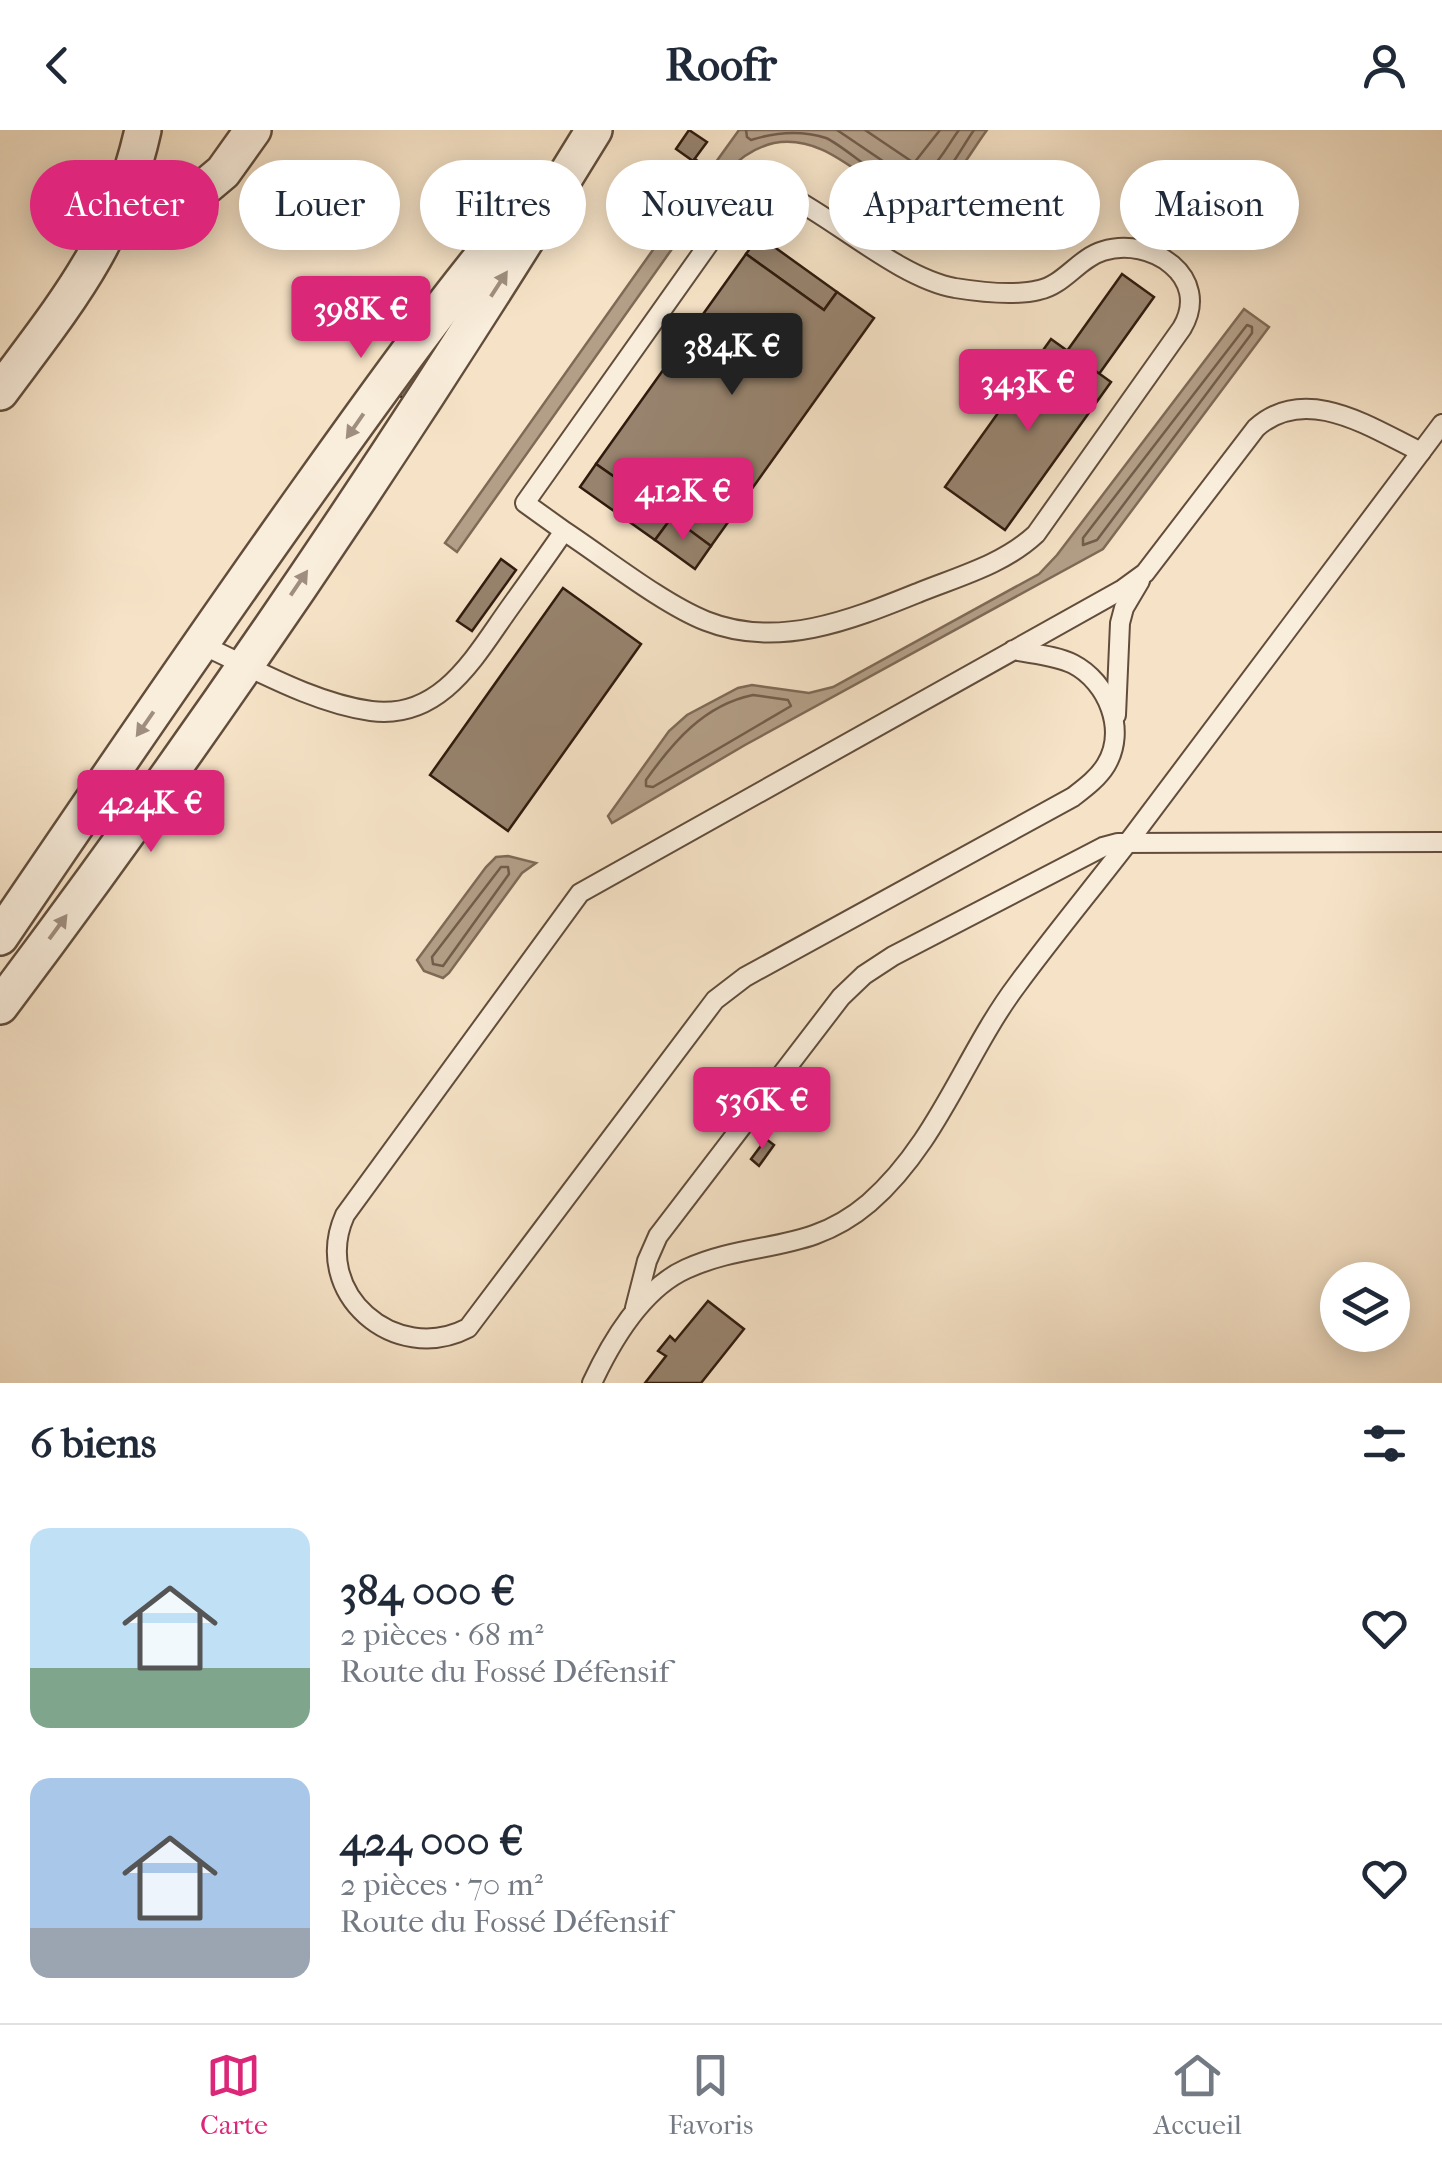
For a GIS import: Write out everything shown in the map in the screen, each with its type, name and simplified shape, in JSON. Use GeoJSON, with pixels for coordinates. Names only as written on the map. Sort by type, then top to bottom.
{"type":"FeatureCollection","features":[{"type":"Feature","properties":{"kind":"street"},"geometry":{"type":"LineString","coordinates":[[133,160],[142,130]]}},
{"type":"Feature","properties":{"kind":"street"},"geometry":{"type":"LineString","coordinates":[[219,175],[253,130]]}},
{"type":"Feature","properties":{"kind":"street"},"geometry":{"type":"LineString","coordinates":[[0,938],[200,644],[434,315],[592,130]]}},
{"type":"Feature","properties":{"kind":"street"},"geometry":{"type":"LineString","coordinates":[[0,1006],[244,664],[439,375],[592,130]]}},
{"type":"Feature","properties":{"kind":"street"},"geometry":{"type":"LineString","coordinates":[[0,392],[88,272],[99,250]]}},
{"type":"Feature","properties":{"kind":"lane"},"geometry":{"type":"LineString","coordinates":[[768,192],[789,196],[921,277],[958,288],[1038,291],[1098,252],[1120,248],[1149,251],[1161,257],[1188,282],[1191,306],[1182,328],[1036,534],[1002,559],[902,600],[834,624],[776,632],[738,630],[689,613],[564,531],[524,503],[732,211],[748,197],[768,192]]}},
{"type":"Feature","properties":{"kind":"lane"},"geometry":{"type":"LineString","coordinates":[[1145,573],[1123,589],[591,886],[572,901],[345,1215],[338,1231],[336,1258],[343,1287],[358,1308],[384,1327],[412,1338],[442,1338],[468,1328],[714,1000],[745,977],[1073,797],[1098,776],[1108,762],[1116,730],[1120,623],[1130,596],[1244,442],[1269,416],[1280,410],[1326,410],[1420,452]]}},
{"type":"Feature","properties":{"kind":"lane"},"geometry":{"type":"LineString","coordinates":[[592,1383],[634,1313],[656,1288],[686,1269],[805,1240],[839,1225],[872,1200],[949,1102],[1016,987],[1442,424]]}},
{"type":"Feature","properties":{"kind":"lane"},"geometry":{"type":"LineString","coordinates":[[200,644],[320,696],[360,709],[388,712],[415,706],[464,674],[564,531]]}},
{"type":"Feature","properties":{"kind":"lane"},"geometry":{"type":"LineString","coordinates":[[1012,650],[1060,659],[1085,672],[1105,697],[1116,730]]}},
{"type":"Feature","properties":{"kind":"lane"},"geometry":{"type":"LineString","coordinates":[[634,1313],[647,1260],[658,1236],[854,984],[893,956],[1104,847],[1129,841],[1442,842]]}},
{"type":"Feature","properties":{"kind":"water"},"geometry":{"type":"Polygon","coordinates":[[[739,130],[987,130],[966,160],[840,160],[799,143],[774,143],[741,160],[717,160],[739,130]]]}},
{"type":"Feature","properties":{"kind":"water"},"geometry":{"type":"Polygon","coordinates":[[[653,250],[671,250],[457,552],[445,543],[653,250]]]}},
{"type":"Feature","properties":{"kind":"water"},"geometry":{"type":"Polygon","coordinates":[[[1244,309],[1269,327],[1103,549],[745,745],[612,823],[608,816],[669,731],[687,715],[738,688],[752,685],[809,693],[833,687],[1039,574],[1244,309]]]}},
{"type":"Feature","properties":{"kind":"water"},"geometry":{"type":"Polygon","coordinates":[[[496,857],[536,863],[522,873],[449,973],[443,978],[424,971],[417,960],[486,867],[496,857]]]}},
{"type":"Feature","properties":{"kind":"building"},"geometry":{"type":"Polygon","coordinates":[[[689,130],[707,142],[694,160],[676,149],[689,130]]]}},
{"type":"Feature","properties":{"kind":"building"},"geometry":{"type":"Polygon","coordinates":[[[749,250],[778,250],[837,292],[824,310],[746,254],[749,250]]]}},
{"type":"Feature","properties":{"kind":"building"},"geometry":{"type":"Polygon","coordinates":[[[746,254],[824,310],[837,292],[874,318],[711,546],[596,464],[746,254]]]}},
{"type":"Feature","properties":{"kind":"building"},"geometry":{"type":"Polygon","coordinates":[[[1122,274],[1154,297],[1099,374],[1067,351],[1122,274]]]}},
{"type":"Feature","properties":{"kind":"building"},"geometry":{"type":"Polygon","coordinates":[[[1051,339],[1111,382],[1005,530],[945,487],[1051,339]]]}},
{"type":"Feature","properties":{"kind":"building"},"geometry":{"type":"Polygon","coordinates":[[[416,359],[428,367],[406,400],[394,392],[416,359]]]}},
{"type":"Feature","properties":{"kind":"building"},"geometry":{"type":"Polygon","coordinates":[[[596,464],[672,517],[655,540],[580,487],[596,464]]]}},
{"type":"Feature","properties":{"kind":"building"},"geometry":{"type":"Polygon","coordinates":[[[672,517],[711,546],[695,569],[655,540],[672,517]]]}},
{"type":"Feature","properties":{"kind":"building"},"geometry":{"type":"Polygon","coordinates":[[[501,559],[516,570],[472,631],[457,621],[501,559]]]}},
{"type":"Feature","properties":{"kind":"building"},"geometry":{"type":"Polygon","coordinates":[[[563,588],[641,644],[508,831],[430,775],[563,588]]]}},
{"type":"Feature","properties":{"kind":"building"},"geometry":{"type":"Polygon","coordinates":[[[766,1139],[774,1145],[759,1166],[751,1159],[766,1139]]]}},
{"type":"Feature","properties":{"kind":"building"},"geometry":{"type":"Polygon","coordinates":[[[708,1301],[744,1329],[701,1383],[645,1383],[666,1356],[658,1351],[670,1336],[675,1341],[708,1301]]]}}]}
